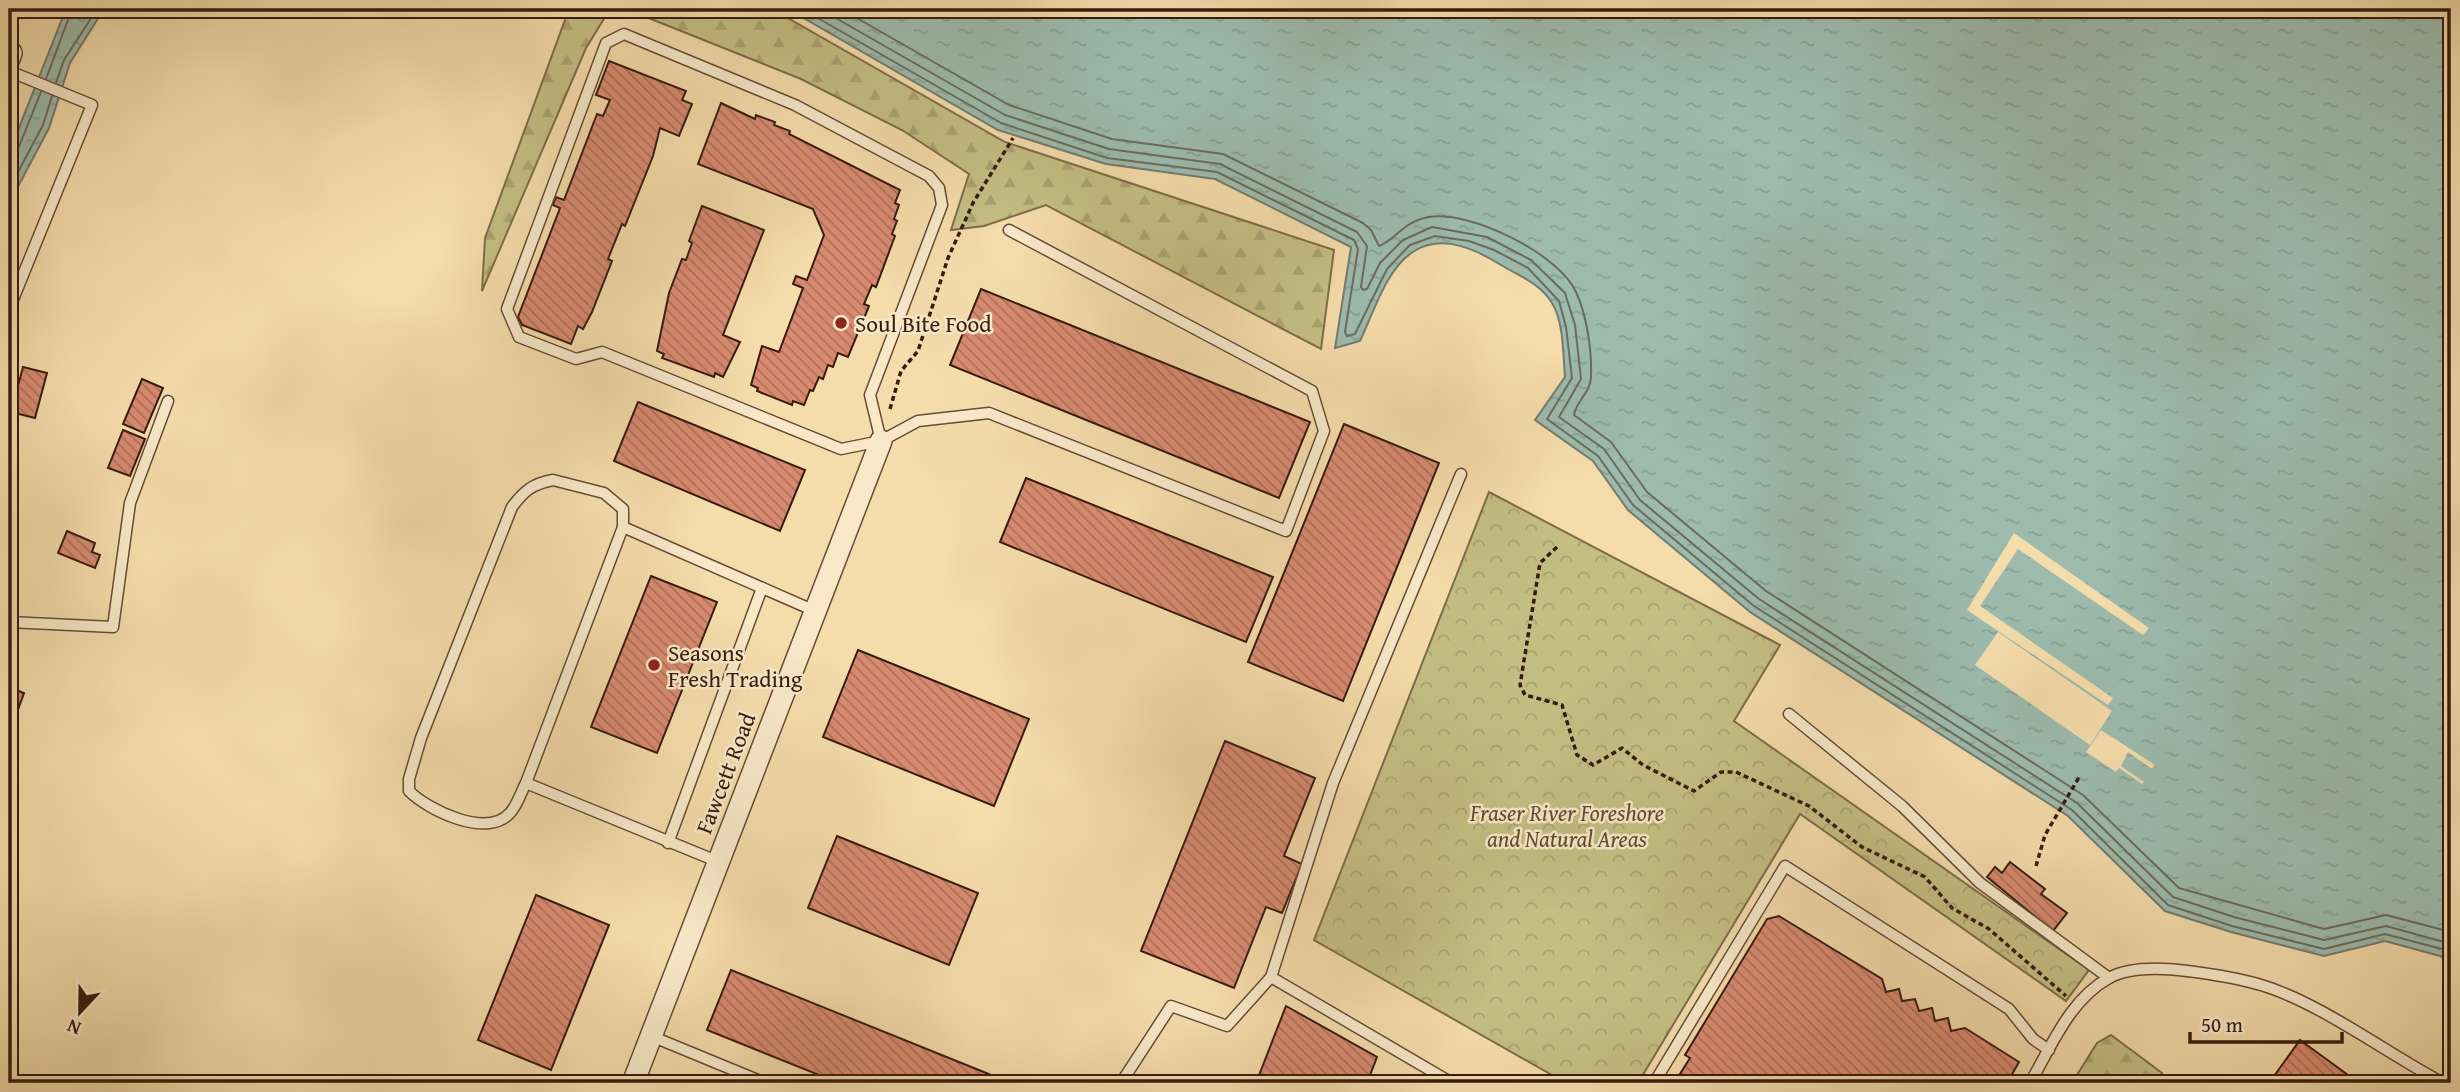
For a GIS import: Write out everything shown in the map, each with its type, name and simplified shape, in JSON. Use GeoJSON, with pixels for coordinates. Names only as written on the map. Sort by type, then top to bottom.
{"type":"FeatureCollection","features":[{"type":"Feature","properties":{"kind":"street","name":"Fawcett Road"},"geometry":{"type":"LineString","coordinates":[[633,1083],[881,441]]}},
{"type":"Feature","properties":{"kind":"lane"},"geometry":{"type":"LineString","coordinates":[[881,441],[870,395],[942,205],[939,188],[929,176],[795,105],[624,34],[606,43],[507,309],[519,337],[576,359],[602,352],[841,449],[881,441],[918,421],[989,413],[1286,531],[1324,431],[1312,391],[1009,230]]}},
{"type":"Feature","properties":{"kind":"lane"},"geometry":{"type":"LineString","coordinates":[[9,61],[92,105],[12,302],[9,318]]}},
{"type":"Feature","properties":{"kind":"lane"},"geometry":{"type":"LineString","coordinates":[[9,622],[113,627],[130,503],[168,401]]}},
{"type":"Feature","properties":{"kind":"lane"},"geometry":{"type":"LineString","coordinates":[[1121,1083],[1171,1006],[1227,1026],[1271,977],[1333,783],[1461,474]]}},
{"type":"Feature","properties":{"kind":"lane"},"geometry":{"type":"LineString","coordinates":[[553,480],[604,493],[623,509],[623,527],[526,783],[510,813],[498,821],[473,824],[423,805],[409,791],[409,779],[421,738],[512,507],[524,490],[537,483],[553,480]]}},
{"type":"Feature","properties":{"kind":"lane"},"geometry":{"type":"LineString","coordinates":[[623,527],[816,611]]}},
{"type":"Feature","properties":{"kind":"lane"},"geometry":{"type":"LineString","coordinates":[[668,843],[762,588]]}},
{"type":"Feature","properties":{"kind":"lane"},"geometry":{"type":"LineString","coordinates":[[1789,714],[1902,806],[1980,883],[2109,978]]}},
{"type":"Feature","properties":{"kind":"lane"},"geometry":{"type":"LineString","coordinates":[[526,783],[719,862]]}},
{"type":"Feature","properties":{"kind":"lane"},"geometry":{"type":"LineString","coordinates":[[1654,1083],[1785,866],[2009,1009],[2033,1039],[2049,1050]]}},
{"type":"Feature","properties":{"kind":"lane"},"geometry":{"type":"LineString","coordinates":[[2030,1083],[2077,1004],[2109,978],[2164,968],[2221,975],[2263,985],[2303,1002],[2443,1083]]}},
{"type":"Feature","properties":{"kind":"lane"},"geometry":{"type":"LineString","coordinates":[[1271,977],[1452,1083]]}},
{"type":"Feature","properties":{"kind":"lane"},"geometry":{"type":"LineString","coordinates":[[651,1037],[765,1083]]}},
{"type":"Feature","properties":{"kind":"path"},"geometry":{"type":"LineString","coordinates":[[881,441],[901,371],[918,351],[948,258],[972,203],[1013,138]]}},
{"type":"Feature","properties":{"kind":"path"},"geometry":{"type":"LineString","coordinates":[[1557,547],[1540,563],[1520,685],[1525,695],[1562,705],[1577,755],[1594,765],[1622,748],[1643,765],[1694,791],[1721,772],[1735,772],[1810,806],[1862,847],[1925,877],[1952,908],[1989,929],[2077,1004]]}},
{"type":"Feature","properties":{"kind":"path"},"geometry":{"type":"LineString","coordinates":[[2036,866],[2045,835],[2078,779],[2081,782]]}},
{"type":"Feature","properties":{"kind":"green space"},"geometry":{"type":"Polygon","coordinates":[[[569,9],[610,9],[586,48],[482,291],[485,238],[569,9]]]}},
{"type":"Feature","properties":{"kind":"green space"},"geometry":{"type":"Polygon","coordinates":[[[626,9],[772,9],[1005,142],[1334,250],[1321,349],[1046,205],[984,226],[951,230],[969,174],[902,130],[801,79],[626,9]]]}},
{"type":"Feature","properties":{"kind":"green space","name":"Fraser River Foreshore and Natural Areas"},"geometry":{"type":"Polygon","coordinates":[[[1489,492],[1780,645],[1734,721],[2089,970],[2066,1001],[1800,814],[1638,1083],[1566,1083],[1314,940],[1489,492]]]}},
{"type":"Feature","properties":{"kind":"green space"},"geometry":{"type":"Polygon","coordinates":[[[2111,1035],[2162,1073],[2156,1083],[2072,1083],[2097,1043],[2111,1035]]]}},
{"type":"Feature","properties":{"kind":"water"},"geometry":{"type":"Polygon","coordinates":[[[66,9],[104,9],[70,63],[49,128],[14,194],[9,215],[9,153],[66,9]]]}},
{"type":"Feature","properties":{"kind":"water"},"geometry":{"type":"Polygon","coordinates":[[[788,9],[2451,9],[2451,964],[2440,956],[2385,941],[2324,956],[2231,932],[2165,911],[2068,816],[1750,612],[1628,510],[1593,461],[1535,420],[1565,377],[1559,319],[1552,303],[1541,290],[1492,259],[1471,249],[1449,244],[1427,245],[1416,250],[1406,257],[1389,278],[1360,341],[1335,348],[1351,247],[1215,179],[1106,164],[998,130],[788,9]]]}},
{"type":"Feature","properties":{"kind":"pier"},"geometry":{"type":"Polygon","coordinates":[[[2014,533],[2149,628],[2143,635],[2018,549],[1980,606],[2113,698],[2108,705],[1967,610],[2014,533]]]}},
{"type":"Feature","properties":{"kind":"pier"},"geometry":{"type":"Polygon","coordinates":[[[1998,632],[2112,711],[2090,745],[1975,665],[1998,632]]]}},
{"type":"Feature","properties":{"kind":"pier"},"geometry":{"type":"Polygon","coordinates":[[[2101,730],[2155,765],[2152,769],[2128,752],[2121,766],[2144,782],[2142,784],[2119,768],[2116,772],[2086,752],[2101,730]]]}},
{"type":"Feature","properties":{"kind":"building"},"geometry":{"type":"Polygon","coordinates":[[[609,61],[686,91],[682,100],[692,104],[679,136],[660,128],[653,156],[625,226],[622,224],[608,259],[612,261],[592,312],[583,329],[578,326],[571,344],[522,325],[518,317],[560,208],[553,205],[556,197],[564,200],[597,114],[603,116],[610,100],[596,95],[609,61]]]}},
{"type":"Feature","properties":{"kind":"building"},"geometry":{"type":"Polygon","coordinates":[[[721,103],[755,119],[756,115],[775,122],[774,125],[790,131],[789,134],[900,190],[895,203],[899,205],[892,234],[895,236],[876,287],[872,285],[864,304],[869,306],[848,357],[838,353],[833,367],[828,365],[823,379],[819,377],[804,405],[793,401],[792,405],[757,391],[758,388],[751,385],[762,346],[779,352],[803,288],[793,284],[796,276],[807,280],[824,235],[813,209],[698,164],[721,103]]]}},
{"type":"Feature","properties":{"kind":"building"},"geometry":{"type":"Polygon","coordinates":[[[702,206],[764,230],[723,335],[740,342],[723,377],[715,373],[714,377],[662,358],[664,354],[657,351],[669,293],[682,259],[686,260],[692,243],[689,241],[702,206]]]}},
{"type":"Feature","properties":{"kind":"building"},"geometry":{"type":"Polygon","coordinates":[[[981,289],[1310,422],[1279,498],[950,365],[981,289]]]}},
{"type":"Feature","properties":{"kind":"building"},"geometry":{"type":"Polygon","coordinates":[[[23,367],[47,373],[35,418],[11,412],[23,367]]]}},
{"type":"Feature","properties":{"kind":"building"},"geometry":{"type":"Polygon","coordinates":[[[142,379],[163,388],[144,433],[123,424],[142,379]]]}},
{"type":"Feature","properties":{"kind":"building"},"geometry":{"type":"Polygon","coordinates":[[[638,402],[805,470],[780,531],[614,461],[638,402]]]}},
{"type":"Feature","properties":{"kind":"building"},"geometry":{"type":"Polygon","coordinates":[[[1344,424],[1439,463],[1343,701],[1248,662],[1344,424]]]}},
{"type":"Feature","properties":{"kind":"building"},"geometry":{"type":"Polygon","coordinates":[[[123,430],[145,439],[130,476],[108,468],[123,430]]]}},
{"type":"Feature","properties":{"kind":"building"},"geometry":{"type":"Polygon","coordinates":[[[1026,478],[1273,577],[1246,642],[1000,542],[1026,478]]]}},
{"type":"Feature","properties":{"kind":"building"},"geometry":{"type":"Polygon","coordinates":[[[67,531],[95,543],[92,552],[100,555],[95,568],[58,553],[67,531]]]}},
{"type":"Feature","properties":{"kind":"building","name":"Seasons Fresh Trading"},"geometry":{"type":"Polygon","coordinates":[[[651,576],[717,602],[657,753],[591,727],[651,576]]]}},
{"type":"Feature","properties":{"kind":"building"},"geometry":{"type":"Polygon","coordinates":[[[858,650],[1029,719],[994,806],[823,737],[858,650]]]}},
{"type":"Feature","properties":{"kind":"building"},"geometry":{"type":"Polygon","coordinates":[[[9,687],[24,693],[9,735],[9,687]]]}},
{"type":"Feature","properties":{"kind":"building"},"geometry":{"type":"Polygon","coordinates":[[[1225,741],[1315,778],[1284,856],[1302,864],[1282,913],[1266,907],[1234,988],[1141,951],[1225,741]]]}},
{"type":"Feature","properties":{"kind":"building"},"geometry":{"type":"Polygon","coordinates":[[[837,836],[978,893],[949,965],[808,908],[837,836]]]}},
{"type":"Feature","properties":{"kind":"building"},"geometry":{"type":"Polygon","coordinates":[[[2010,862],[2045,889],[2041,894],[2067,913],[2053,931],[1987,877],[1995,867],[2002,873],[2010,862]]]}},
{"type":"Feature","properties":{"kind":"building"},"geometry":{"type":"Polygon","coordinates":[[[536,895],[609,925],[551,1070],[478,1040],[536,895]]]}},
{"type":"Feature","properties":{"kind":"building"},"geometry":{"type":"Polygon","coordinates":[[[1779,916],[1882,979],[1886,992],[1899,989],[1902,1001],[1915,999],[1919,1011],[1932,1008],[1935,1021],[1948,1018],[1951,1031],[1965,1028],[2019,1062],[2007,1083],[1694,1083],[1680,1074],[1690,1058],[1685,1055],[1767,919],[1779,916]]]}},
{"type":"Feature","properties":{"kind":"building"},"geometry":{"type":"Polygon","coordinates":[[[731,970],[1011,1083],[839,1083],[707,1030],[731,970]]]}},
{"type":"Feature","properties":{"kind":"building"},"geometry":{"type":"Polygon","coordinates":[[[1286,1006],[1377,1057],[1367,1083],[1256,1083],[1286,1006]]]}},
{"type":"Feature","properties":{"kind":"building"},"geometry":{"type":"Polygon","coordinates":[[[2300,1040],[2359,1083],[2310,1083],[2304,1079],[2300,1083],[2269,1083],[2300,1040]]]}},
{"type":"Feature","properties":{"kind":"building"},"geometry":{"type":"Polygon","coordinates":[[[274,1076],[293,1083],[271,1083],[274,1076]]]}},
{"type":"Feature","properties":{"kind":"place","name":"Soul Bite Food"},"geometry":{"type":"Point","coordinates":[841,323]}},
{"type":"Feature","properties":{"kind":"place","name":"Seasons Fresh Trading"},"geometry":{"type":"Point","coordinates":[654,665]}}]}
